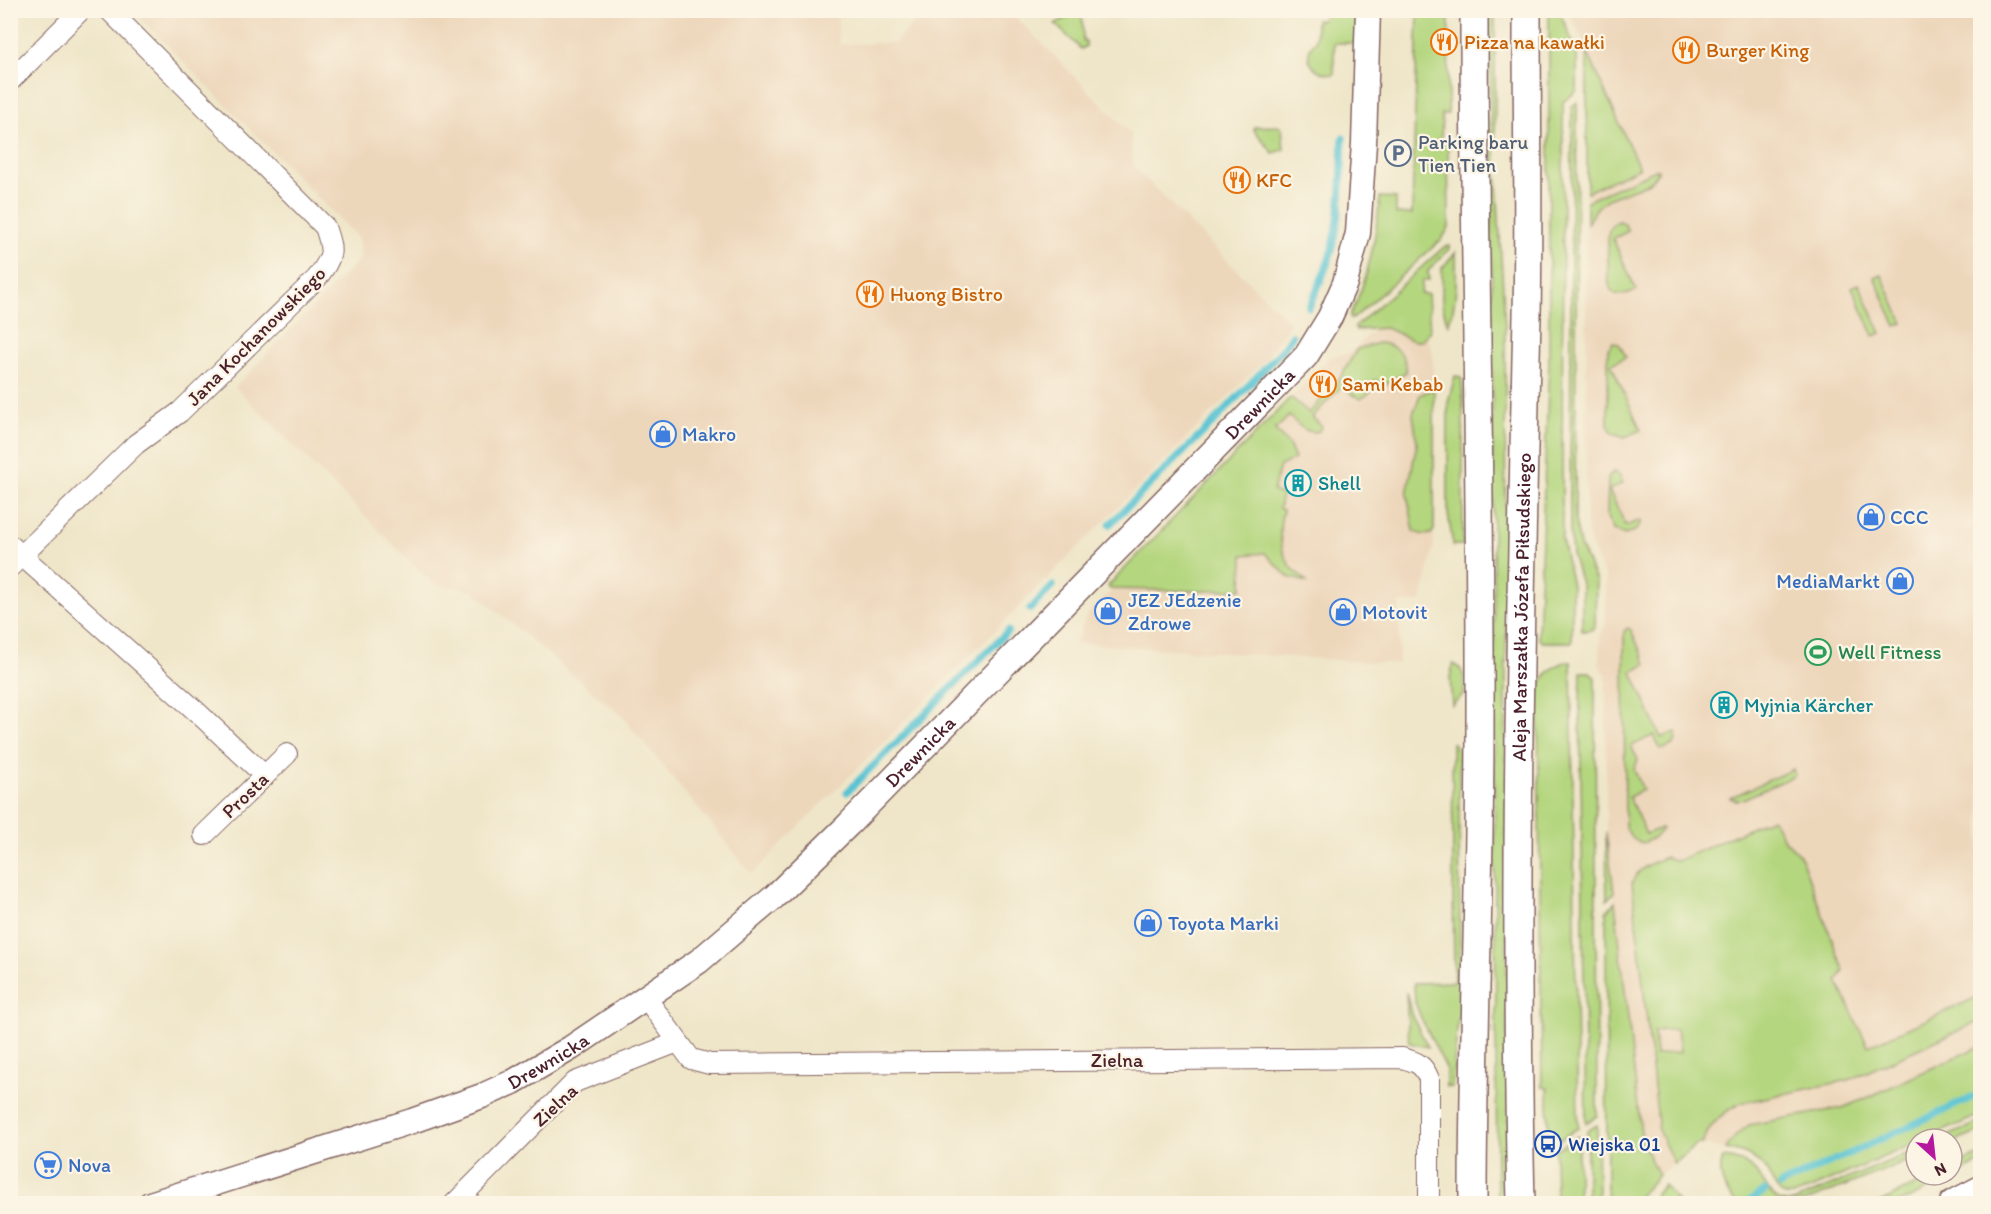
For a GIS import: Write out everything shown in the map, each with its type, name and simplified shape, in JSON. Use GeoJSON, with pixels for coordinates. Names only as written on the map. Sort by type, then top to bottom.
{"type":"FeatureCollection","features":[{"type":"Feature","properties":{"kind":"main road","name":"Aleja Marszałka Józefa Piłsudskiego"},"geometry":{"type":"LineString","coordinates":[[1473,1203],[1473,1065],[1478,934],[1480,724],[1474,10]]}},
{"type":"Feature","properties":{"kind":"main road","name":"Aleja Marszałka Józefa Piłsudskiego"},"geometry":{"type":"LineString","coordinates":[[1521,1203],[1519,692],[1520,534],[1527,315],[1527,10]]}},
{"type":"Feature","properties":{"kind":"main road"},"geometry":{"type":"LineString","coordinates":[[1953,1203],[1980,1190]]}},
{"type":"Feature","properties":{"kind":"street"},"geometry":{"type":"LineString","coordinates":[[10,81],[81,10]]}},
{"type":"Feature","properties":{"kind":"street","name":"Jana Kochanowskiego"},"geometry":{"type":"LineString","coordinates":[[14,556],[136,444],[180,412],[317,278],[329,261],[331,246],[325,227],[109,10]]}},
{"type":"Feature","properties":{"kind":"street","name":"Drewnicka"},"geometry":{"type":"LineString","coordinates":[[150,1203],[362,1138],[482,1096],[554,1058],[678,977],[726,939],[791,881],[1306,356],[1330,317],[1345,283],[1358,233],[1363,174],[1368,10]]}},
{"type":"Feature","properties":{"kind":"street"},"geometry":{"type":"LineString","coordinates":[[14,556],[197,712],[265,776]]}},
{"type":"Feature","properties":{"kind":"street","name":"Prosta"},"geometry":{"type":"LineString","coordinates":[[204,835],[287,754]]}},
{"type":"Feature","properties":{"kind":"street","name":"Zielna"},"geometry":{"type":"LineString","coordinates":[[646,998],[692,1059],[710,1064],[1402,1058],[1419,1063],[1424,1067],[1429,1079],[1429,1203]]}},
{"type":"Feature","properties":{"kind":"street","name":"Zielna"},"geometry":{"type":"LineString","coordinates":[[454,1203],[575,1082],[678,1042]]}},
{"type":"Feature","properties":{"kind":"shaded area"},"geometry":{"type":"Polygon","coordinates":[[[837,10],[839,44],[894,43],[926,11],[1010,11],[1131,134],[1133,166],[1290,323],[1265,360],[752,874],[621,715],[473,591],[432,583],[235,387],[361,258],[358,238],[139,17],[139,11],[837,10]]]}},
{"type":"Feature","properties":{"kind":"shaded area"},"geometry":{"type":"Polygon","coordinates":[[[1569,11],[1980,11],[1980,1056],[1726,1149],[1698,1144],[1658,1175],[1645,1148],[1641,1133],[1606,833],[1606,674],[1599,665],[1600,637],[1606,623],[1606,579],[1590,541],[1586,519],[1587,51],[1569,11]]]}},
{"type":"Feature","properties":{"kind":"shaded area"},"geometry":{"type":"Polygon","coordinates":[[[1417,310],[1433,353],[1434,546],[1421,602],[1399,603],[1399,664],[1075,643],[1087,615],[1301,402],[1294,395],[1329,358],[1350,353],[1381,323],[1417,310]]]}},
{"type":"Feature","properties":{"kind":"green space"},"geometry":{"type":"Polygon","coordinates":[[[1559,10],[1577,53],[1577,91],[1563,102],[1562,540],[1572,586],[1572,642],[1542,642],[1538,638],[1549,364],[1549,11],[1559,10]]]}},
{"type":"Feature","properties":{"kind":"green space"},"geometry":{"type":"Polygon","coordinates":[[[1082,11],[1083,41],[1086,41],[1086,46],[1081,49],[1055,24],[1082,11]]]}},
{"type":"Feature","properties":{"kind":"green space"},"geometry":{"type":"Polygon","coordinates":[[[1324,11],[1357,11],[1356,43],[1334,43],[1334,74],[1320,72],[1311,64],[1309,58],[1311,47],[1316,41],[1316,20],[1323,20],[1324,11]]]}},
{"type":"Feature","properties":{"kind":"green space"},"geometry":{"type":"Polygon","coordinates":[[[1418,11],[1449,11],[1448,114],[1442,114],[1441,140],[1448,140],[1449,228],[1442,239],[1351,319],[1350,315],[1371,258],[1380,197],[1396,198],[1396,214],[1412,214],[1418,11]]]}},
{"type":"Feature","properties":{"kind":"green space"},"geometry":{"type":"Polygon","coordinates":[[[1490,11],[1495,11],[1495,149],[1505,326],[1509,1204],[1497,1203],[1490,11]]]}},
{"type":"Feature","properties":{"kind":"green space"},"geometry":{"type":"Polygon","coordinates":[[[1587,51],[1639,168],[1587,192],[1587,51]]]}},
{"type":"Feature","properties":{"kind":"green space"},"geometry":{"type":"Polygon","coordinates":[[[1577,102],[1575,521],[1580,546],[1596,581],[1595,626],[1591,630],[1582,631],[1582,587],[1572,554],[1570,530],[1572,107],[1577,102]]]}},
{"type":"Feature","properties":{"kind":"green space"},"geometry":{"type":"Polygon","coordinates":[[[1278,126],[1282,128],[1284,150],[1273,153],[1254,127],[1278,126]]]}},
{"type":"Feature","properties":{"kind":"green space"},"geometry":{"type":"Polygon","coordinates":[[[1658,169],[1651,180],[1642,186],[1601,204],[1593,213],[1587,226],[1587,201],[1658,169]]]}},
{"type":"Feature","properties":{"kind":"green space"},"geometry":{"type":"Polygon","coordinates":[[[1619,221],[1624,223],[1628,231],[1613,239],[1636,290],[1619,295],[1614,293],[1609,284],[1608,234],[1613,224],[1619,221]]]}},
{"type":"Feature","properties":{"kind":"green space"},"geometry":{"type":"Polygon","coordinates":[[[1449,246],[1449,249],[1428,271],[1429,280],[1422,280],[1421,294],[1428,294],[1430,331],[1421,341],[1414,341],[1386,328],[1356,330],[1355,327],[1444,247],[1449,246]]]}},
{"type":"Feature","properties":{"kind":"green space"},"geometry":{"type":"Polygon","coordinates":[[[1456,252],[1455,298],[1448,325],[1442,305],[1442,268],[1456,252]]]}},
{"type":"Feature","properties":{"kind":"green space"},"geometry":{"type":"Polygon","coordinates":[[[1881,274],[1903,323],[1896,326],[1874,277],[1881,274]]]}},
{"type":"Feature","properties":{"kind":"green space"},"geometry":{"type":"Polygon","coordinates":[[[1859,284],[1881,333],[1874,336],[1852,287],[1859,284]]]}},
{"type":"Feature","properties":{"kind":"green space"},"geometry":{"type":"Polygon","coordinates":[[[1613,342],[1619,344],[1626,357],[1611,364],[1641,430],[1625,437],[1613,433],[1608,425],[1608,349],[1613,342]]]}},
{"type":"Feature","properties":{"kind":"green space"},"geometry":{"type":"Polygon","coordinates":[[[1379,343],[1395,348],[1399,352],[1404,360],[1406,372],[1381,387],[1376,380],[1367,385],[1371,392],[1361,399],[1342,386],[1312,417],[1322,427],[1319,431],[1306,430],[1289,416],[1275,430],[1289,445],[1295,459],[1280,466],[1273,491],[1282,495],[1279,508],[1283,510],[1280,524],[1282,545],[1286,559],[1307,582],[1288,577],[1265,553],[1243,555],[1242,589],[1205,591],[1110,589],[1108,586],[1289,399],[1292,398],[1309,413],[1339,380],[1357,349],[1379,343]]]}},
{"type":"Feature","properties":{"kind":"green space"},"geometry":{"type":"Polygon","coordinates":[[[1455,376],[1461,377],[1463,394],[1463,545],[1453,545],[1448,514],[1448,402],[1455,376]]]}},
{"type":"Feature","properties":{"kind":"green space"},"geometry":{"type":"Polygon","coordinates":[[[1434,388],[1434,530],[1431,534],[1423,535],[1414,531],[1407,494],[1417,443],[1413,414],[1420,395],[1434,388]]]}},
{"type":"Feature","properties":{"kind":"green space"},"geometry":{"type":"Polygon","coordinates":[[[1613,472],[1619,474],[1623,483],[1609,490],[1626,526],[1642,521],[1636,530],[1625,535],[1613,530],[1607,517],[1608,478],[1613,472]]]}},
{"type":"Feature","properties":{"kind":"green space"},"geometry":{"type":"Polygon","coordinates":[[[1628,628],[1646,664],[1632,672],[1661,738],[1676,732],[1673,745],[1661,750],[1654,735],[1631,746],[1638,760],[1634,769],[1643,790],[1629,797],[1646,834],[1662,829],[1654,838],[1643,843],[1632,839],[1625,826],[1624,631],[1628,628]]]}},
{"type":"Feature","properties":{"kind":"green space"},"geometry":{"type":"Polygon","coordinates":[[[1565,662],[1571,662],[1578,1128],[1549,1144],[1548,1088],[1542,1087],[1538,698],[1541,685],[1549,671],[1565,662]]]}},
{"type":"Feature","properties":{"kind":"green space"},"geometry":{"type":"Polygon","coordinates":[[[1453,664],[1462,672],[1464,694],[1452,705],[1450,677],[1453,664]]]}},
{"type":"Feature","properties":{"kind":"green space"},"geometry":{"type":"Polygon","coordinates":[[[1581,672],[1590,672],[1595,678],[1597,1116],[1586,1123],[1580,704],[1581,672]]]}},
{"type":"Feature","properties":{"kind":"green space"},"geometry":{"type":"Polygon","coordinates":[[[1452,743],[1459,752],[1460,1015],[1452,1087],[1446,1087],[1446,1068],[1421,1018],[1415,1002],[1414,983],[1454,982],[1452,743]]]}},
{"type":"Feature","properties":{"kind":"green space"},"geometry":{"type":"Polygon","coordinates":[[[1793,769],[1795,774],[1792,777],[1743,799],[1730,798],[1793,769]]]}},
{"type":"Feature","properties":{"kind":"green space"},"geometry":{"type":"Polygon","coordinates":[[[1772,818],[1784,839],[1800,855],[1844,971],[1837,981],[1868,1046],[1980,996],[1980,1021],[1849,1080],[1741,1103],[1717,1120],[1708,1131],[1702,1144],[1697,1144],[1674,1164],[1659,1132],[1632,883],[1642,869],[1651,864],[1666,857],[1677,861],[1772,818]],[[1677,1029],[1654,1031],[1656,1055],[1680,1052],[1677,1029]]]}},
{"type":"Feature","properties":{"kind":"green space"},"geometry":{"type":"Polygon","coordinates":[[[1606,833],[1614,892],[1607,900],[1606,833]]]}},
{"type":"Feature","properties":{"kind":"green space"},"geometry":{"type":"Polygon","coordinates":[[[1615,902],[1641,1133],[1645,1148],[1658,1175],[1633,1203],[1607,1203],[1606,912],[1615,902]]]}},
{"type":"Feature","properties":{"kind":"green space"},"geometry":{"type":"Polygon","coordinates":[[[1406,992],[1412,1016],[1428,1047],[1409,1043],[1406,992]]]}},
{"type":"Feature","properties":{"kind":"green space"},"geometry":{"type":"Polygon","coordinates":[[[1980,1046],[1980,1115],[1952,1127],[1904,1127],[1904,1148],[1801,1193],[1785,1195],[1776,1188],[1761,1164],[1745,1154],[1726,1149],[1749,1125],[1842,1108],[1980,1046]]]}},
{"type":"Feature","properties":{"kind":"green space"},"geometry":{"type":"Polygon","coordinates":[[[1980,1122],[1980,1132],[1964,1138],[1964,1129],[1980,1122]]]}},
{"type":"Feature","properties":{"kind":"green space"},"geometry":{"type":"Polygon","coordinates":[[[1597,1125],[1598,1203],[1587,1203],[1587,1131],[1597,1125]]]}},
{"type":"Feature","properties":{"kind":"green space"},"geometry":{"type":"Polygon","coordinates":[[[1578,1136],[1578,1203],[1556,1203],[1555,1150],[1578,1136]]]}},
{"type":"Feature","properties":{"kind":"green space"},"geometry":{"type":"Polygon","coordinates":[[[1904,1155],[1904,1163],[1801,1203],[1736,1203],[1725,1188],[1721,1177],[1723,1158],[1747,1165],[1759,1175],[1778,1200],[1792,1202],[1904,1155]]]}},
{"type":"Feature","properties":{"kind":"green space"},"geometry":{"type":"Polygon","coordinates":[[[1980,1155],[1980,1163],[1964,1171],[1964,1162],[1980,1155]]]}},
{"type":"Feature","properties":{"kind":"green space"},"geometry":{"type":"Polygon","coordinates":[[[1664,1185],[1679,1203],[1648,1203],[1664,1185]]]}},
{"type":"Feature","properties":{"kind":"green space"},"geometry":{"type":"Polygon","coordinates":[[[1912,1187],[1932,1187],[1900,1203],[1878,1203],[1912,1187]]]}},
{"type":"Feature","properties":{"kind":"waterway"},"geometry":{"type":"LineString","coordinates":[[1309,307],[1333,245],[1340,199],[1343,138]]}},
{"type":"Feature","properties":{"kind":"waterway"},"geometry":{"type":"LineString","coordinates":[[1110,524],[1211,425],[1283,349],[1292,336]]}},
{"type":"Feature","properties":{"kind":"waterway"},"geometry":{"type":"LineString","coordinates":[[1030,609],[1053,586]]}},
{"type":"Feature","properties":{"kind":"waterway"},"geometry":{"type":"LineString","coordinates":[[847,792],[1008,631]]}},
{"type":"Feature","properties":{"kind":"waterway"},"geometry":{"type":"LineString","coordinates":[[1780,1185],[1980,1094]]}},
{"type":"Feature","properties":{"kind":"waterway"},"geometry":{"type":"LineString","coordinates":[[1746,1204],[1765,1191]]}},
{"type":"Feature","properties":{"kind":"place","name":"Pizza na kawałki"},"geometry":{"type":"Point","coordinates":[1444,42]}},
{"type":"Feature","properties":{"kind":"place","name":"Burger King"},"geometry":{"type":"Point","coordinates":[1686,50]}},
{"type":"Feature","properties":{"kind":"place","name":"Parking baru Tien Tien"},"geometry":{"type":"Point","coordinates":[1398,153]}},
{"type":"Feature","properties":{"kind":"place","name":"KFC"},"geometry":{"type":"Point","coordinates":[1237,180]}},
{"type":"Feature","properties":{"kind":"place","name":"Huong Bistro"},"geometry":{"type":"Point","coordinates":[870,294]}},
{"type":"Feature","properties":{"kind":"place","name":"Sami Kebab"},"geometry":{"type":"Point","coordinates":[1323,384]}},
{"type":"Feature","properties":{"kind":"place","name":"Makro"},"geometry":{"type":"Point","coordinates":[663,434]}},
{"type":"Feature","properties":{"kind":"place","name":"Shell"},"geometry":{"type":"Point","coordinates":[1298,483]}},
{"type":"Feature","properties":{"kind":"place","name":"CCC"},"geometry":{"type":"Point","coordinates":[1871,517]}},
{"type":"Feature","properties":{"kind":"place","name":"MediaMarkt"},"geometry":{"type":"Point","coordinates":[1900,581]}},
{"type":"Feature","properties":{"kind":"place","name":"JEZ JEdzenie Zdrowe"},"geometry":{"type":"Point","coordinates":[1108,611]}},
{"type":"Feature","properties":{"kind":"place","name":"Motovit"},"geometry":{"type":"Point","coordinates":[1343,612]}},
{"type":"Feature","properties":{"kind":"place","name":"Well Fitness"},"geometry":{"type":"Point","coordinates":[1818,652]}},
{"type":"Feature","properties":{"kind":"place","name":"Myjnia Kärcher"},"geometry":{"type":"Point","coordinates":[1724,705]}},
{"type":"Feature","properties":{"kind":"place","name":"Toyota Marki"},"geometry":{"type":"Point","coordinates":[1148,923]}},
{"type":"Feature","properties":{"kind":"place","name":"Wiejska 01"},"geometry":{"type":"Point","coordinates":[1548,1144]}},
{"type":"Feature","properties":{"kind":"place","name":"Nova"},"geometry":{"type":"Point","coordinates":[48,1165]}}]}
